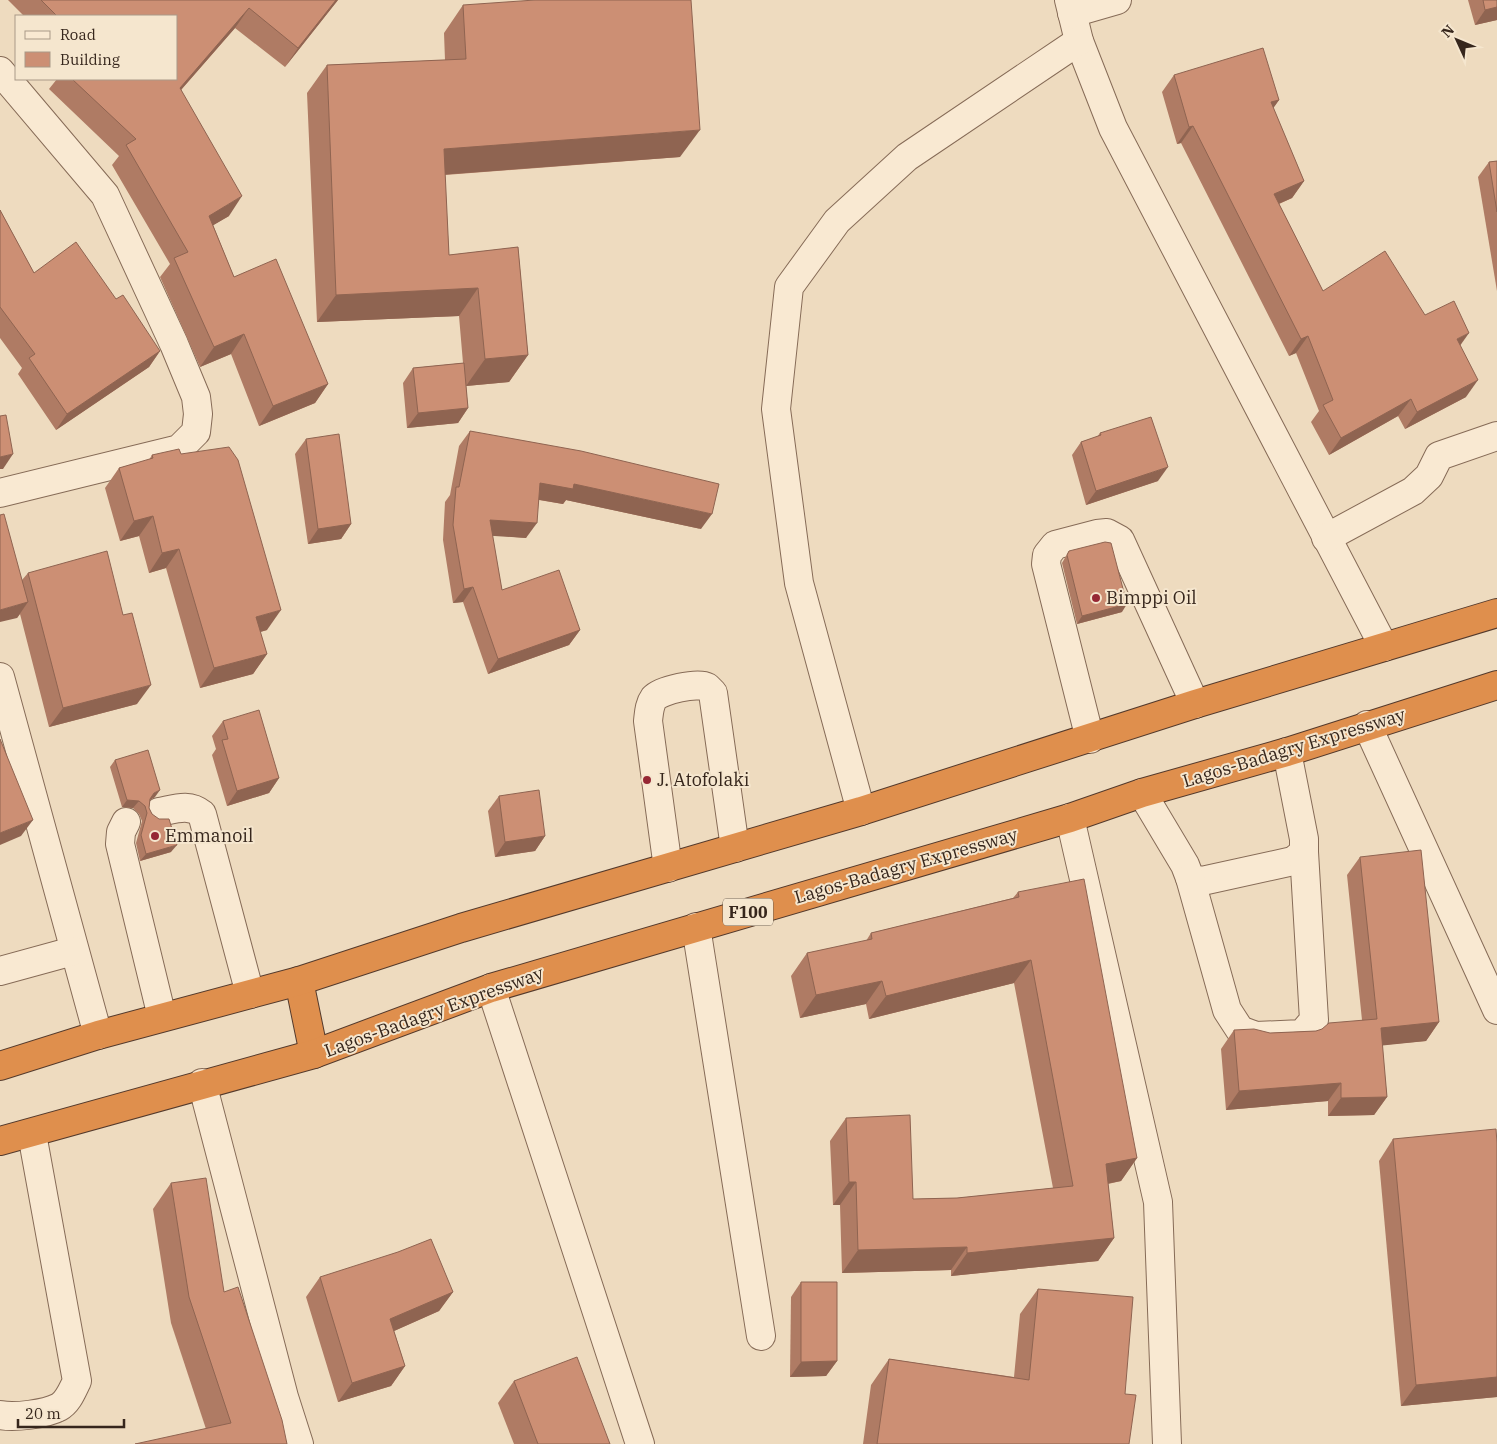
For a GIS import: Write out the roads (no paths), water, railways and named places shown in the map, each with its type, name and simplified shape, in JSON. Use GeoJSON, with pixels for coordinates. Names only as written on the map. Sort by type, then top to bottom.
{"type":"FeatureCollection","features":[{"type":"Feature","properties":{"kind":"highway"},"geometry":{"type":"LineString","coordinates":[[0,1066],[98,1035],[299,980],[461,928],[861,812],[1090,740],[1195,704],[1497,613]]}},
{"type":"Feature","properties":{"kind":"highway","name":"Lagos-Badagry Expressway"},"geometry":{"type":"LineString","coordinates":[[0,1141],[32,1134],[202,1083],[314,1054],[491,988],[1070,818],[1142,793],[1287,752],[1367,725],[1497,686]]}},
{"type":"Feature","properties":{"kind":"highway"},"geometry":{"type":"LineString","coordinates":[[299,980],[314,1054]]}},
{"type":"Feature","properties":{"kind":"street"},"geometry":{"type":"LineString","coordinates":[[1117,0],[1071,6],[1079,41],[1113,128],[1384,647]]}},
{"type":"Feature","properties":{"kind":"street"},"geometry":{"type":"LineString","coordinates":[[861,812],[799,583],[776,409],[789,288],[837,221],[907,157],[1079,41]]}},
{"type":"Feature","properties":{"kind":"street"},"geometry":{"type":"LineString","coordinates":[[0,71],[105,195],[174,344],[196,396],[198,414],[196,432],[179,449],[0,493]]}},
{"type":"Feature","properties":{"kind":"street"},"geometry":{"type":"LineString","coordinates":[[1326,538],[1412,491],[1429,476],[1439,456],[1497,436]]}},
{"type":"Feature","properties":{"kind":"street"},"geometry":{"type":"LineString","coordinates":[[1090,740],[1046,564],[1047,555],[1055,545],[1107,533],[1120,540],[1195,704]]}},
{"type":"Feature","properties":{"kind":"street"},"geometry":{"type":"LineString","coordinates":[[0,677],[73,950],[98,1035]]}},
{"type":"Feature","properties":{"kind":"street"},"geometry":{"type":"LineString","coordinates":[[668,868],[648,721],[650,707],[654,698],[662,692],[698,685],[708,687],[713,693],[735,848]]}},
{"type":"Feature","properties":{"kind":"street"},"geometry":{"type":"LineString","coordinates":[[1367,725],[1497,1010]]}},
{"type":"Feature","properties":{"kind":"street"},"geometry":{"type":"LineString","coordinates":[[1142,793],[1185,865],[1227,1010],[1240,1030],[1256,1036],[1302,1034],[1314,1020],[1304,839],[1287,752]]}},
{"type":"Feature","properties":{"kind":"street"},"geometry":{"type":"LineString","coordinates":[[159,812],[183,807],[196,809],[202,814],[250,994]]}},
{"type":"Feature","properties":{"kind":"street"},"geometry":{"type":"LineString","coordinates":[[1070,818],[1158,1202],[1167,1444]]}},
{"type":"Feature","properties":{"kind":"street"},"geometry":{"type":"LineString","coordinates":[[126,822],[121,832],[120,844],[162,1017]]}},
{"type":"Feature","properties":{"kind":"street"},"geometry":{"type":"LineString","coordinates":[[1190,878],[1202,881],[1293,861],[1304,852]]}},
{"type":"Feature","properties":{"kind":"street"},"geometry":{"type":"LineString","coordinates":[[696,927],[761,1336]]}},
{"type":"Feature","properties":{"kind":"street"},"geometry":{"type":"LineString","coordinates":[[0,971],[73,950]]}},
{"type":"Feature","properties":{"kind":"street"},"geometry":{"type":"LineString","coordinates":[[491,988],[640,1444]]}},
{"type":"Feature","properties":{"kind":"street"},"geometry":{"type":"LineString","coordinates":[[202,1083],[284,1398],[299,1444]]}},
{"type":"Feature","properties":{"kind":"street"},"geometry":{"type":"LineString","coordinates":[[0,1415],[12,1418],[58,1407],[68,1398],[77,1381],[32,1134]]}},
{"type":"Feature","properties":{"kind":"place","name":"Bimppi Oil"},"geometry":{"type":"Point","coordinates":[1096,598]}},
{"type":"Feature","properties":{"kind":"place","name":"J. Atofolaki"},"geometry":{"type":"Point","coordinates":[647,780]}},
{"type":"Feature","properties":{"kind":"place","name":"Emmanoil"},"geometry":{"type":"Point","coordinates":[155,836]}}]}
